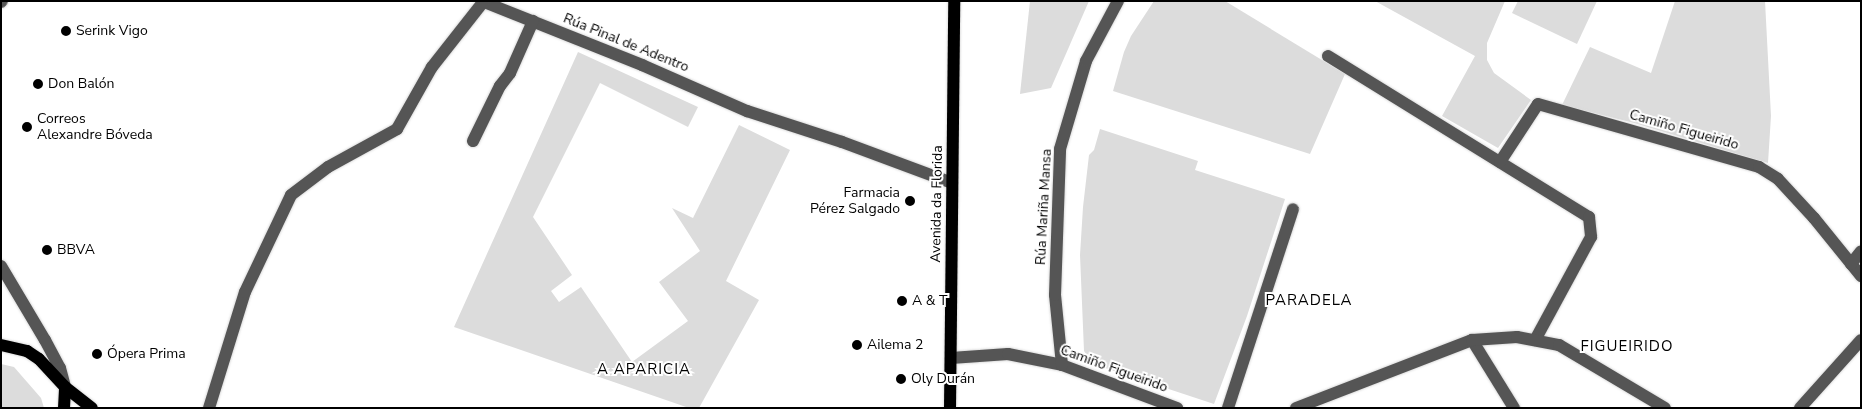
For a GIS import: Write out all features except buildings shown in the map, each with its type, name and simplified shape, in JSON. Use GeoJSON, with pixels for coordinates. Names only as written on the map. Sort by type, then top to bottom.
{"type":"FeatureCollection","features":[{"type":"Feature","properties":{"kind":"main road","name":"Avenida da Florida"},"geometry":{"type":"LineString","coordinates":[[950,408],[954,1]]}},
{"type":"Feature","properties":{"kind":"main road"},"geometry":{"type":"LineString","coordinates":[[1,345],[27,351],[46,366],[66,388],[92,408]]}},
{"type":"Feature","properties":{"kind":"main road"},"geometry":{"type":"LineString","coordinates":[[64,408],[66,388]]}},
{"type":"Feature","properties":{"kind":"street","name":"Rúa Pinal de Adentro"},"geometry":{"type":"LineString","coordinates":[[209,408],[245,292],[291,195],[328,167],[397,129],[432,67],[484,1],[642,65],[747,111],[842,142],[952,183]]}},
{"type":"Feature","properties":{"kind":"street","name":"Rúa Mariña Mansa"},"geometry":{"type":"LineString","coordinates":[[1062,365],[1056,295],[1060,149],[1086,61],[1118,1]]}},
{"type":"Feature","properties":{"kind":"street"},"geometry":{"type":"LineString","coordinates":[[474,141],[500,86],[510,73],[533,22]]}},
{"type":"Feature","properties":{"kind":"street"},"geometry":{"type":"LineString","coordinates":[[1328,56],[1589,217],[1591,237],[1535,340]]}},
{"type":"Feature","properties":{"kind":"street","name":"Camiño Figueirido"},"geometry":{"type":"LineString","coordinates":[[1500,162],[1538,104],[1759,167],[1778,179],[1814,218],[1861,276]]}},
{"type":"Feature","properties":{"kind":"street"},"geometry":{"type":"LineString","coordinates":[[1228,408],[1293,209]]}},
{"type":"Feature","properties":{"kind":"street"},"geometry":{"type":"LineString","coordinates":[[1851,264],[1861,251]]}},
{"type":"Feature","properties":{"kind":"street"},"geometry":{"type":"LineString","coordinates":[[1,266],[60,368],[66,388]]}},
{"type":"Feature","properties":{"kind":"street"},"geometry":{"type":"LineString","coordinates":[[1296,408],[1472,340],[1517,337],[1559,345],[1665,408]]}},
{"type":"Feature","properties":{"kind":"street"},"geometry":{"type":"LineString","coordinates":[[1472,340],[1514,408]]}},
{"type":"Feature","properties":{"kind":"street"},"geometry":{"type":"LineString","coordinates":[[1800,408],[1861,340]]}},
{"type":"Feature","properties":{"kind":"street","name":"Camiño Figueirido"},"geometry":{"type":"LineString","coordinates":[[951,358],[1008,354],[1062,365],[1177,408]]}},
{"type":"Feature","properties":{"kind":"shaded area"},"geometry":{"type":"Polygon","coordinates":[[[1030,1],[1089,1],[1051,88],[1020,94],[1030,1]]]}},
{"type":"Feature","properties":{"kind":"shaded area"},"geometry":{"type":"Polygon","coordinates":[[[1154,1],[1225,1],[1345,74],[1310,154],[1113,91],[1124,52],[1131,36],[1154,1]]]}},
{"type":"Feature","properties":{"kind":"shaded area"},"geometry":{"type":"Polygon","coordinates":[[[1375,1],[1505,1],[1487,43],[1487,60],[1494,73],[1531,100],[1498,148],[1442,116],[1475,56],[1375,1]]]}},
{"type":"Feature","properties":{"kind":"shaded area"},"geometry":{"type":"Polygon","coordinates":[[[1518,1],[1597,1],[1577,44],[1512,13],[1518,1]]]}},
{"type":"Feature","properties":{"kind":"shaded area"},"geometry":{"type":"Polygon","coordinates":[[[1675,1],[1765,1],[1771,116],[1768,163],[1634,123],[1562,105],[1590,47],[1651,73],[1675,1]]]}},
{"type":"Feature","properties":{"kind":"shaded area"},"geometry":{"type":"Polygon","coordinates":[[[578,52],[698,107],[688,127],[600,83],[533,217],[572,275],[551,291],[559,302],[581,287],[632,362],[688,321],[659,282],[700,251],[672,208],[693,218],[739,125],[790,150],[726,281],[759,300],[699,408],[689,408],[454,327],[578,52]]]}},
{"type":"Feature","properties":{"kind":"shaded area"},"geometry":{"type":"Polygon","coordinates":[[[1100,129],[1198,161],[1195,170],[1285,199],[1247,316],[1214,404],[1093,364],[1084,351],[1080,255],[1083,207],[1089,155],[1094,150],[1100,129]]]}},
{"type":"Feature","properties":{"kind":"shaded area"},"geometry":{"type":"Polygon","coordinates":[[[1,364],[14,367],[41,398],[44,408],[1,408],[1,364]]]}},
{"type":"Feature","properties":{"kind":"place","name":"Serink Vigo"},"geometry":{"type":"Point","coordinates":[66,31]}},
{"type":"Feature","properties":{"kind":"place","name":"Don Balón"},"geometry":{"type":"Point","coordinates":[38,84]}},
{"type":"Feature","properties":{"kind":"place","name":"Correos Alexandre Bóveda"},"geometry":{"type":"Point","coordinates":[27,127]}},
{"type":"Feature","properties":{"kind":"place","name":"Farmacia Pérez Salgado"},"geometry":{"type":"Point","coordinates":[910,201]}},
{"type":"Feature","properties":{"kind":"place","name":"BBVA"},"geometry":{"type":"Point","coordinates":[47,250]}},
{"type":"Feature","properties":{"kind":"place","name":"A & T"},"geometry":{"type":"Point","coordinates":[902,301]}},
{"type":"Feature","properties":{"kind":"place","name":"Ailema 2"},"geometry":{"type":"Point","coordinates":[857,345]}},
{"type":"Feature","properties":{"kind":"place","name":"Ópera Prima"},"geometry":{"type":"Point","coordinates":[97,354]}},
{"type":"Feature","properties":{"kind":"place","name":"Oly Durán"},"geometry":{"type":"Point","coordinates":[901,379]}},
{"type":"Feature","properties":{"kind":"district","name":"PARADELA"},"geometry":{"type":"Point","coordinates":[1309,301]}},
{"type":"Feature","properties":{"kind":"district","name":"FIGUEIRIDO"},"geometry":{"type":"Point","coordinates":[1627,347]}},
{"type":"Feature","properties":{"kind":"district","name":"A APARICIA"},"geometry":{"type":"Point","coordinates":[644,370]}}]}
